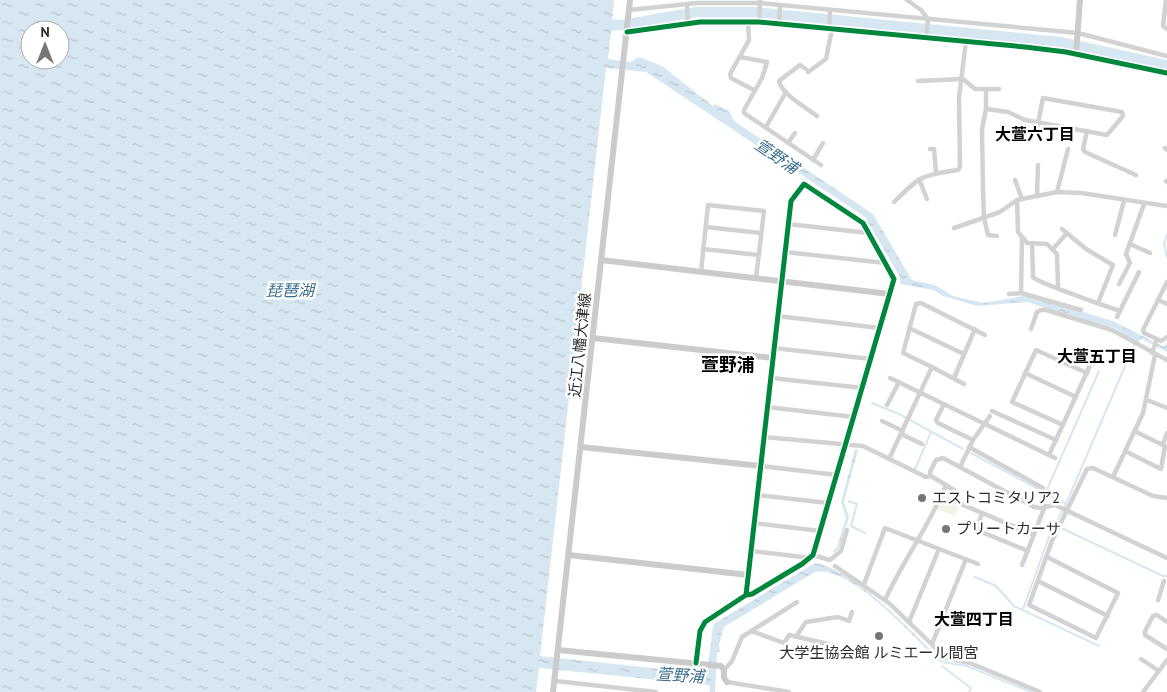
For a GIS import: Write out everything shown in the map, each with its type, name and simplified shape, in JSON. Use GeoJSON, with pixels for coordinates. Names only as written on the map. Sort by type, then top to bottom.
{"type":"FeatureCollection","features":[{"type":"Feature","properties":{"kind":"street","name":"近江八幡大津線"},"geometry":{"type":"LineString","coordinates":[[554,692],[630,0]]}},
{"type":"Feature","properties":{"kind":"street"},"geometry":{"type":"LineString","coordinates":[[795,7],[796,0]]}},
{"type":"Feature","properties":{"kind":"street"},"geometry":{"type":"LineString","coordinates":[[907,0],[921,10],[928,20],[926,36]]}},
{"type":"Feature","properties":{"kind":"street"},"geometry":{"type":"LineString","coordinates":[[1077,53],[1080,0]]}},
{"type":"Feature","properties":{"kind":"street"},"geometry":{"type":"LineString","coordinates":[[1165,0],[1163,26],[1167,29]]}},
{"type":"Feature","properties":{"kind":"street"},"geometry":{"type":"LineString","coordinates":[[629,13],[687,5],[760,3],[780,7],[1078,35],[1167,56]]}},
{"type":"Feature","properties":{"kind":"street"},"geometry":{"type":"LineString","coordinates":[[759,21],[760,3]]}},
{"type":"Feature","properties":{"kind":"street"},"geometry":{"type":"LineString","coordinates":[[687,5],[688,22]]}},
{"type":"Feature","properties":{"kind":"street"},"geometry":{"type":"LineString","coordinates":[[779,23],[780,7]]}},
{"type":"Feature","properties":{"kind":"street"},"geometry":{"type":"LineString","coordinates":[[817,116],[786,92],[779,81],[800,65],[807,70],[826,59],[830,11]]}},
{"type":"Feature","properties":{"kind":"street"},"geometry":{"type":"LineString","coordinates":[[627,31],[688,22],[759,21],[926,36],[1077,53],[1167,73]]}},
{"type":"Feature","properties":{"kind":"street"},"geometry":{"type":"LineString","coordinates":[[748,22],[748,40],[730,74],[731,78],[754,90]]}},
{"type":"Feature","properties":{"kind":"street"},"geometry":{"type":"LineString","coordinates":[[894,202],[920,179],[936,173],[958,170],[960,167],[958,128],[966,41]]}},
{"type":"Feature","properties":{"kind":"street"},"geometry":{"type":"LineString","coordinates":[[740,57],[767,62],[762,78],[754,90],[744,113],[821,165]]}},
{"type":"Feature","properties":{"kind":"street"},"geometry":{"type":"LineString","coordinates":[[918,81],[963,79],[974,89],[999,90]]}},
{"type":"Feature","properties":{"kind":"street"},"geometry":{"type":"LineString","coordinates":[[986,89],[986,109],[982,129],[984,218],[988,235],[997,236]]}},
{"type":"Feature","properties":{"kind":"street"},"geometry":{"type":"LineString","coordinates":[[766,127],[786,92]]}},
{"type":"Feature","properties":{"kind":"street"},"geometry":{"type":"LineString","coordinates":[[986,109],[1008,112],[1025,120],[1038,123],[1107,135],[1123,116],[1122,112],[1043,98],[1038,123],[1036,134]]}},
{"type":"Feature","properties":{"kind":"street"},"geometry":{"type":"LineString","coordinates":[[1087,131],[1085,152],[1136,175]]}},
{"type":"Feature","properties":{"kind":"street"},"geometry":{"type":"LineString","coordinates":[[788,143],[795,133]]}},
{"type":"Feature","properties":{"kind":"street"},"geometry":{"type":"LineString","coordinates":[[813,160],[823,143]]}},
{"type":"Feature","properties":{"kind":"street"},"geometry":{"type":"LineString","coordinates":[[930,149],[934,149],[936,173]]}},
{"type":"Feature","properties":{"kind":"street"},"geometry":{"type":"LineString","coordinates":[[1057,192],[1068,149]]}},
{"type":"Feature","properties":{"kind":"street"},"geometry":{"type":"LineString","coordinates":[[1036,195],[1038,165]]}},
{"type":"Feature","properties":{"kind":"street"},"geometry":{"type":"LineString","coordinates":[[920,179],[927,199]]}},
{"type":"Feature","properties":{"kind":"street"},"geometry":{"type":"LineString","coordinates":[[1015,180],[1019,200],[1018,232],[1026,243],[1047,244],[1057,254],[1058,287]]}},
{"type":"Feature","properties":{"kind":"street"},"geometry":{"type":"LineString","coordinates":[[696,664],[700,631],[705,622],[746,595],[752,594],[812,557],[894,279],[863,223],[804,184],[791,201],[746,595]]}},
{"type":"Feature","properties":{"kind":"street"},"geometry":{"type":"LineString","coordinates":[[954,228],[1000,212],[1019,200],[1057,192],[1081,193],[1167,206]]}},
{"type":"Feature","properties":{"kind":"street"},"geometry":{"type":"LineString","coordinates":[[1115,235],[1124,201]]}},
{"type":"Feature","properties":{"kind":"street"},"geometry":{"type":"LineString","coordinates":[[1120,284],[1130,263],[1126,254],[1144,204]]}},
{"type":"Feature","properties":{"kind":"street"},"geometry":{"type":"LineString","coordinates":[[701,272],[708,205],[764,211],[756,278]]}},
{"type":"Feature","properties":{"kind":"street"},"geometry":{"type":"LineString","coordinates":[[788,224],[868,233]]}},
{"type":"Feature","properties":{"kind":"street"},"geometry":{"type":"LineString","coordinates":[[706,226],[761,233]]}},
{"type":"Feature","properties":{"kind":"street"},"geometry":{"type":"LineString","coordinates":[[1062,229],[1086,249],[1113,265],[1098,302]]}},
{"type":"Feature","properties":{"kind":"street"},"geometry":{"type":"LineString","coordinates":[[1053,249],[1067,233]]}},
{"type":"Feature","properties":{"kind":"street"},"geometry":{"type":"LineString","coordinates":[[1021,292],[1022,237]]}},
{"type":"Feature","properties":{"kind":"street"},"geometry":{"type":"LineString","coordinates":[[1032,243],[1033,277],[1035,281],[1058,287],[1120,311]]}},
{"type":"Feature","properties":{"kind":"street"},"geometry":{"type":"LineString","coordinates":[[1130,244],[1150,253]]}},
{"type":"Feature","properties":{"kind":"street"},"geometry":{"type":"LineString","coordinates":[[703,249],[759,255]]}},
{"type":"Feature","properties":{"kind":"street"},"geometry":{"type":"LineString","coordinates":[[785,252],[886,263]]}},
{"type":"Feature","properties":{"kind":"street"},"geometry":{"type":"LineString","coordinates":[[602,260],[890,294]]}},
{"type":"Feature","properties":{"kind":"street"},"geometry":{"type":"LineString","coordinates":[[1117,317],[1139,272]]}},
{"type":"Feature","properties":{"kind":"street"},"geometry":{"type":"LineString","coordinates":[[1156,343],[1143,330],[1167,282]]}},
{"type":"Feature","properties":{"kind":"street"},"geometry":{"type":"LineString","coordinates":[[1010,294],[1021,292],[1081,310]]}},
{"type":"Feature","properties":{"kind":"street"},"geometry":{"type":"LineString","coordinates":[[1158,300],[1167,304]]}},
{"type":"Feature","properties":{"kind":"street"},"geometry":{"type":"LineString","coordinates":[[964,384],[903,353],[916,304],[921,303],[976,328],[985,335]]}},
{"type":"Feature","properties":{"kind":"street"},"geometry":{"type":"LineString","coordinates":[[1031,329],[1037,312],[1041,310],[1103,326],[1166,360],[1167,353]]}},
{"type":"Feature","properties":{"kind":"street"},"geometry":{"type":"LineString","coordinates":[[778,316],[880,328]]}},
{"type":"Feature","properties":{"kind":"street"},"geometry":{"type":"LineString","coordinates":[[909,328],[964,354]]}},
{"type":"Feature","properties":{"kind":"street"},"geometry":{"type":"LineString","coordinates":[[954,378],[976,328]]}},
{"type":"Feature","properties":{"kind":"street"},"geometry":{"type":"LineString","coordinates":[[593,338],[773,358]]}},
{"type":"Feature","properties":{"kind":"street"},"geometry":{"type":"LineString","coordinates":[[1156,343],[1166,341]]}},
{"type":"Feature","properties":{"kind":"street"},"geometry":{"type":"LineString","coordinates":[[1112,477],[1147,400],[1146,392],[1156,343]]}},
{"type":"Feature","properties":{"kind":"street"},"geometry":{"type":"LineString","coordinates":[[774,348],[871,359]]}},
{"type":"Feature","properties":{"kind":"street"},"geometry":{"type":"LineString","coordinates":[[1063,424],[1012,402],[1025,373],[1036,350],[1087,372]]}},
{"type":"Feature","properties":{"kind":"street"},"geometry":{"type":"LineString","coordinates":[[1049,456],[1092,361]]}},
{"type":"Feature","properties":{"kind":"street"},"geometry":{"type":"LineString","coordinates":[[889,459],[932,368]]}},
{"type":"Feature","properties":{"kind":"street"},"geometry":{"type":"LineString","coordinates":[[1025,373],[1076,397]]}},
{"type":"Feature","properties":{"kind":"street"},"geometry":{"type":"LineString","coordinates":[[771,378],[862,388]]}},
{"type":"Feature","properties":{"kind":"street"},"geometry":{"type":"LineString","coordinates":[[890,378],[1055,458]]}},
{"type":"Feature","properties":{"kind":"street"},"geometry":{"type":"LineString","coordinates":[[886,405],[899,382]]}},
{"type":"Feature","properties":{"kind":"street"},"geometry":{"type":"LineString","coordinates":[[1147,400],[1167,408]]}},
{"type":"Feature","properties":{"kind":"street"},"geometry":{"type":"LineString","coordinates":[[944,404],[936,420],[938,423],[973,440]]}},
{"type":"Feature","properties":{"kind":"street"},"geometry":{"type":"LineString","coordinates":[[767,407],[854,417]]}},
{"type":"Feature","properties":{"kind":"street"},"geometry":{"type":"LineString","coordinates":[[960,468],[969,447],[991,413],[1056,440]]}},
{"type":"Feature","properties":{"kind":"street"},"geometry":{"type":"LineString","coordinates":[[882,421],[922,444]]}},
{"type":"Feature","properties":{"kind":"street"},"geometry":{"type":"LineString","coordinates":[[1134,431],[1163,444]]}},
{"type":"Feature","properties":{"kind":"street"},"geometry":{"type":"LineString","coordinates":[[1160,469],[1165,446],[1163,444],[1167,433]]}},
{"type":"Feature","properties":{"kind":"street"},"geometry":{"type":"LineString","coordinates":[[764,437],[845,446],[863,446],[926,477],[931,476],[946,485],[954,490],[954,502],[1034,535]]}},
{"type":"Feature","properties":{"kind":"street"},"geometry":{"type":"LineString","coordinates":[[581,447],[837,475]]}},
{"type":"Feature","properties":{"kind":"street"},"geometry":{"type":"LineString","coordinates":[[969,447],[1043,488]]}},
{"type":"Feature","properties":{"kind":"street"},"geometry":{"type":"LineString","coordinates":[[1125,451],[1167,472]]}},
{"type":"Feature","properties":{"kind":"street"},"geometry":{"type":"LineString","coordinates":[[931,476],[931,471],[940,458],[1034,507],[1053,505],[1166,556]]}},
{"type":"Feature","properties":{"kind":"street"},"geometry":{"type":"LineString","coordinates":[[1046,557],[1116,591],[1118,596],[1098,636],[1093,638],[1030,607],[1029,602],[1046,557],[1061,521],[1087,469],[1093,468],[1152,496],[1167,498]]}},
{"type":"Feature","properties":{"kind":"street"},"geometry":{"type":"LineString","coordinates":[[885,600],[898,570],[936,511],[946,485]]}},
{"type":"Feature","properties":{"kind":"street"},"geometry":{"type":"LineString","coordinates":[[758,495],[828,503]]}},
{"type":"Feature","properties":{"kind":"street"},"geometry":{"type":"LineString","coordinates":[[1022,565],[1045,506]]}},
{"type":"Feature","properties":{"kind":"street"},"geometry":{"type":"LineString","coordinates":[[982,514],[978,527],[979,531],[1028,551]]}},
{"type":"Feature","properties":{"kind":"street"},"geometry":{"type":"LineString","coordinates":[[754,523],[820,531]]}},
{"type":"Feature","properties":{"kind":"street"},"geometry":{"type":"LineString","coordinates":[[864,584],[885,528],[978,564]]}},
{"type":"Feature","properties":{"kind":"street"},"geometry":{"type":"LineString","coordinates":[[751,551],[830,560],[841,551],[847,530]]}},
{"type":"Feature","properties":{"kind":"street"},"geometry":{"type":"LineString","coordinates":[[909,622],[939,549]]}},
{"type":"Feature","properties":{"kind":"street"},"geometry":{"type":"LineString","coordinates":[[568,555],[749,575]]}},
{"type":"Feature","properties":{"kind":"street"},"geometry":{"type":"LineString","coordinates":[[932,644],[966,560]]}},
{"type":"Feature","properties":{"kind":"street"},"geometry":{"type":"LineString","coordinates":[[835,566],[885,600],[946,658],[970,663],[1040,692]]}},
{"type":"Feature","properties":{"kind":"street"},"geometry":{"type":"LineString","coordinates":[[1038,581],[1108,616]]}},
{"type":"Feature","properties":{"kind":"street"},"geometry":{"type":"LineString","coordinates":[[1158,600],[1165,584]]}},
{"type":"Feature","properties":{"kind":"street"},"geometry":{"type":"LineString","coordinates":[[789,692],[727,682],[724,678],[724,670],[732,661],[742,637],[797,602]]}},
{"type":"Feature","properties":{"kind":"street"},"geometry":{"type":"LineString","coordinates":[[797,635],[806,622],[838,618],[848,621],[852,612]]}},
{"type":"Feature","properties":{"kind":"street"},"geometry":{"type":"LineString","coordinates":[[1167,622],[1157,616],[1153,616],[1145,631],[1145,635],[1167,649]]}},
{"type":"Feature","properties":{"kind":"street"},"geometry":{"type":"LineString","coordinates":[[751,631],[784,643],[789,635],[797,635],[828,644]]}},
{"type":"Feature","properties":{"kind":"street"},"geometry":{"type":"LineString","coordinates":[[558,652],[718,666],[724,670]]}},
{"type":"Feature","properties":{"kind":"street"},"geometry":{"type":"LineString","coordinates":[[1141,659],[1159,671]]}},
{"type":"Feature","properties":{"kind":"street"},"geometry":{"type":"LineString","coordinates":[[1144,692],[1167,660]]}},
{"type":"Feature","properties":{"kind":"street"},"geometry":{"type":"LineString","coordinates":[[555,682],[605,689],[656,692]]}},
{"type":"Feature","properties":{"kind":"shaded area"},"geometry":{"type":"Polygon","coordinates":[[[947,488],[951,492],[949,502],[959,507],[955,516],[938,510],[947,488]]]}},
{"type":"Feature","properties":{"kind":"water","name":"琵琶湖"},"geometry":{"type":"Polygon","coordinates":[[[0,0],[614,0],[612,22],[622,20],[620,30],[611,31],[608,59],[631,62],[639,57],[662,66],[713,106],[715,104],[729,111],[734,121],[873,214],[912,280],[935,285],[953,296],[983,303],[1023,296],[1037,298],[1113,321],[1164,347],[1167,343],[1167,352],[1142,339],[1137,343],[1115,328],[1061,314],[1028,302],[977,306],[943,296],[933,290],[900,284],[900,277],[865,217],[646,72],[606,68],[540,656],[707,674],[713,626],[715,623],[815,563],[847,577],[864,589],[898,618],[940,659],[938,661],[898,620],[863,590],[846,579],[829,573],[815,572],[724,627],[719,644],[720,651],[717,653],[715,692],[710,692],[709,685],[539,668],[536,692],[0,692],[0,0]]]}},
{"type":"Feature","properties":{"kind":"water"},"geometry":{"type":"Polygon","coordinates":[[[855,449],[858,450],[844,502],[849,517],[839,549],[834,553],[833,551],[837,547],[846,518],[841,502],[855,449]]]}},
{"type":"Feature","properties":{"kind":"waterway"},"geometry":{"type":"LineString","coordinates":[[608,24],[621,25],[696,12],[755,12],[1061,42],[1167,65]]}},
{"type":"Feature","properties":{"kind":"waterway"},"geometry":{"type":"LineString","coordinates":[[1167,234],[1164,244],[1167,257]]}},
{"type":"Feature","properties":{"kind":"waterway"},"geometry":{"type":"LineString","coordinates":[[1066,504],[1135,343]]}},
{"type":"Feature","properties":{"kind":"waterway"},"geometry":{"type":"LineString","coordinates":[[1045,494],[1099,371]]}},
{"type":"Feature","properties":{"kind":"waterway"},"geometry":{"type":"LineString","coordinates":[[872,403],[899,414],[963,449]]}},
{"type":"Feature","properties":{"kind":"waterway"},"geometry":{"type":"LineString","coordinates":[[915,469],[931,432]]}},
{"type":"Feature","properties":{"kind":"waterway"},"geometry":{"type":"LineString","coordinates":[[971,453],[1066,504],[1049,537],[1023,609]]}},
{"type":"Feature","properties":{"kind":"waterway"},"geometry":{"type":"LineString","coordinates":[[848,501],[857,504],[851,526],[865,533]]}},
{"type":"Feature","properties":{"kind":"waterway"},"geometry":{"type":"LineString","coordinates":[[1055,525],[1163,576],[1167,576]]}},
{"type":"Feature","properties":{"kind":"waterway"},"geometry":{"type":"LineString","coordinates":[[975,577],[996,586],[1014,606],[1099,646]]}},
{"type":"Feature","properties":{"kind":"waterway"},"geometry":{"type":"LineString","coordinates":[[938,659],[942,662],[967,666],[1031,692]]}},
{"type":"Feature","properties":{"kind":"waterway"},"geometry":{"type":"LineString","coordinates":[[942,666],[971,688],[969,692]]}},
{"type":"Feature","properties":{"kind":"cycle path"},"geometry":{"type":"LineString","coordinates":[[627,32],[700,22],[759,22],[1066,52],[1167,73]]}},
{"type":"Feature","properties":{"kind":"cycle path"},"geometry":{"type":"LineString","coordinates":[[696,663],[700,631],[705,622],[746,595],[791,201],[804,184],[863,223],[894,279],[813,555],[802,564],[752,594],[746,595]]}},
{"type":"Feature","properties":{"kind":"place","name":"エストコミタリア2"},"geometry":{"type":"Point","coordinates":[922,498]}},
{"type":"Feature","properties":{"kind":"place","name":"プリートカーサ"},"geometry":{"type":"Point","coordinates":[946,529]}},
{"type":"Feature","properties":{"kind":"place","name":"大学生協会館 ルミエール間宮"},"geometry":{"type":"Point","coordinates":[879,636]}},
{"type":"Feature","properties":{"kind":"district","name":"大萱六丁目"},"geometry":{"type":"Point","coordinates":[1035,134]}},
{"type":"Feature","properties":{"kind":"district","name":"大萱五丁目"},"geometry":{"type":"Point","coordinates":[1097,356]}},
{"type":"Feature","properties":{"kind":"district","name":"萱野浦"},"geometry":{"type":"Point","coordinates":[728,365]}},
{"type":"Feature","properties":{"kind":"district","name":"大萱四丁目"},"geometry":{"type":"Point","coordinates":[974,619]}}]}
